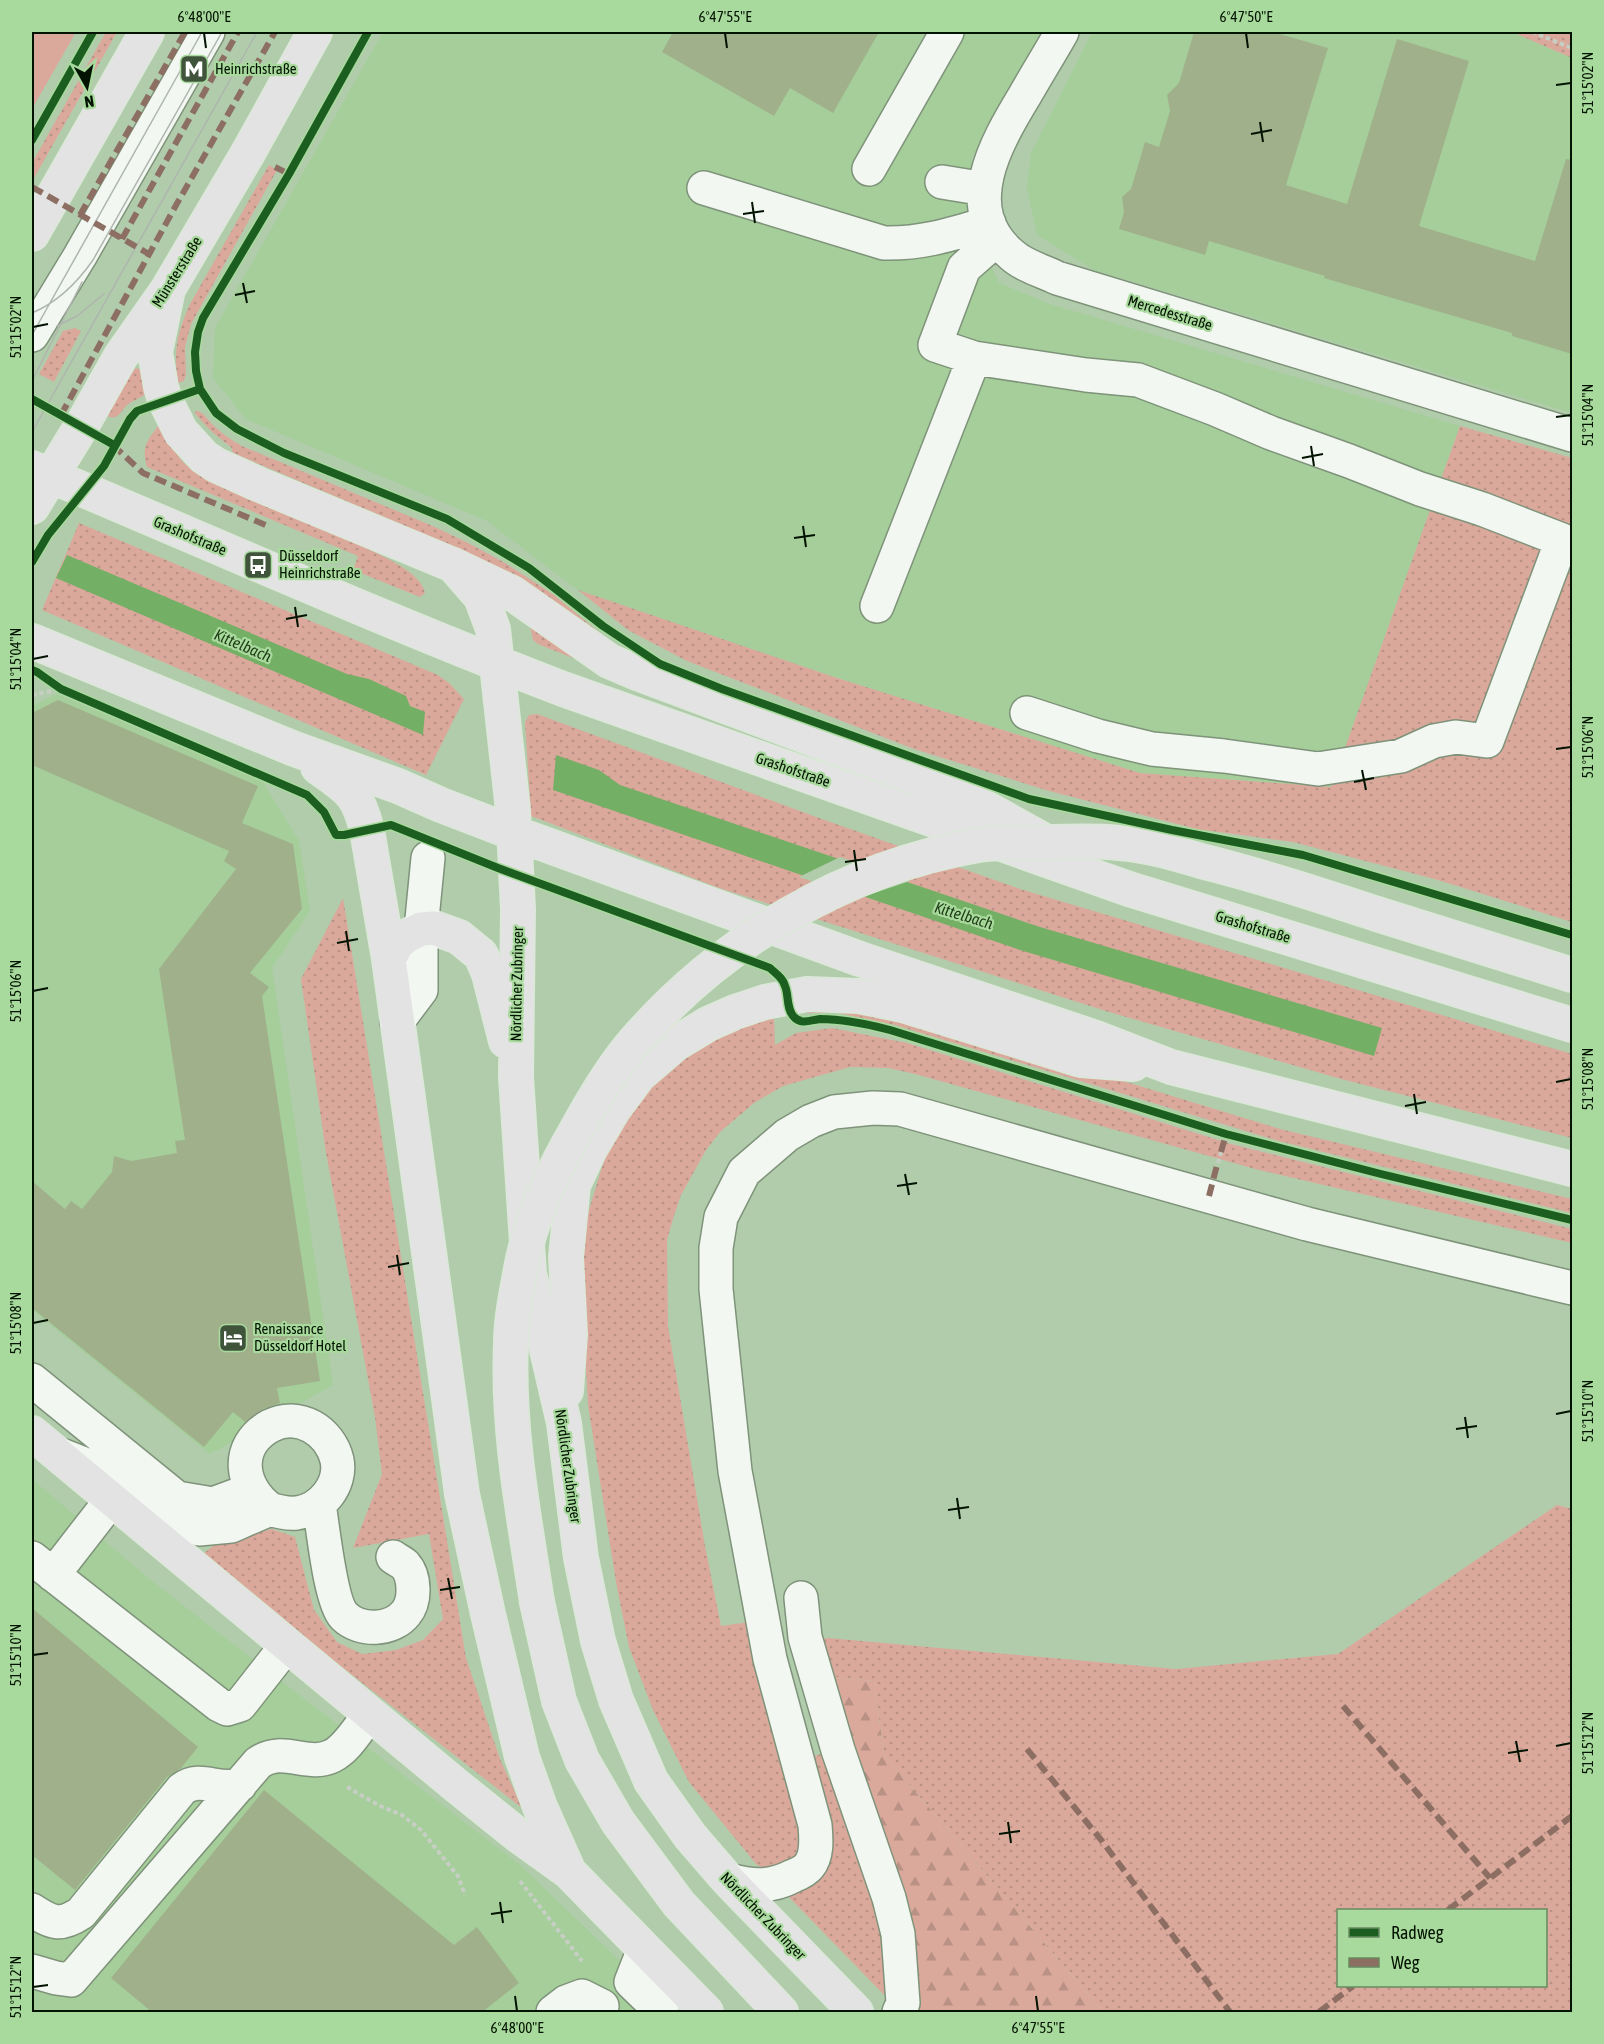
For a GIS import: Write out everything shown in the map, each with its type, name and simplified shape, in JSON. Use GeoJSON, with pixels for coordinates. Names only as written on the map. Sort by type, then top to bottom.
{"type":"FeatureCollection","features":[{"type":"Feature","properties":{"kind":"main road"},"geometry":{"type":"LineString","coordinates":[[33,227],[147,32]]}},
{"type":"Feature","properties":{"kind":"main road","name":"Münsterstraße"},"geometry":{"type":"LineString","coordinates":[[32,507],[41,472],[81,427],[121,356],[168,289],[248,153],[315,32]]}},
{"type":"Feature","properties":{"kind":"main road"},"geometry":{"type":"LineString","coordinates":[[168,289],[155,352],[165,400],[181,432],[190,444],[216,465],[453,565],[512,593],[609,661],[637,674],[973,801],[1129,889]]}},
{"type":"Feature","properties":{"kind":"main road","name":"Grashofstraße"},"geometry":{"type":"LineString","coordinates":[[41,472],[497,664],[575,693],[1129,889],[1572,1026]]}},
{"type":"Feature","properties":{"kind":"main road","name":"Nördlicher Zubringer"},"geometry":{"type":"LineString","coordinates":[[453,565],[481,597],[493,629],[514,821],[518,909],[516,1077],[530,1273],[564,1423],[581,1558],[598,1641],[616,1700],[651,1781],[690,1836],[728,1880],[856,2013]]}},
{"type":"Feature","properties":{"kind":"main road"},"geometry":{"type":"LineString","coordinates":[[32,640],[292,748],[398,786],[441,805],[514,821],[860,958],[1096,1038],[1171,1067],[1572,1169]]}},
{"type":"Feature","properties":{"kind":"main road"},"geometry":{"type":"LineString","coordinates":[[292,748],[352,792],[362,810],[367,830],[388,958],[462,1494],[522,1757],[540,1807],[569,1872]]}},
{"type":"Feature","properties":{"kind":"main road"},"geometry":{"type":"LineString","coordinates":[[781,2013],[679,1904],[618,1822],[582,1760],[559,1701],[537,1602],[517,1471],[510,1402],[511,1340],[519,1276],[537,1210],[562,1155],[591,1103],[633,1043],[682,992],[744,942],[852,881],[916,859],[981,844],[1074,841],[1122,843],[1164,851],[1244,872],[1572,975]]}},
{"type":"Feature","properties":{"kind":"main road"},"geometry":{"type":"LineString","coordinates":[[388,958],[398,943],[407,936],[421,929],[434,928],[459,937],[482,955],[516,1077]]}},
{"type":"Feature","properties":{"kind":"main road"},"geometry":{"type":"LineString","coordinates":[[564,1423],[570,1335],[566,1257],[573,1185],[612,1110],[639,1076],[675,1044],[708,1024],[765,1002],[807,994],[859,996],[903,1005],[1081,1060],[1171,1067]]}},
{"type":"Feature","properties":{"kind":"main road"},"geometry":{"type":"LineString","coordinates":[[32,1433],[519,1836],[569,1872],[706,2013]]}},
{"type":"Feature","properties":{"kind":"street"},"geometry":{"type":"LineString","coordinates":[[32,335],[80,256],[208,32]]}},
{"type":"Feature","properties":{"kind":"street"},"geometry":{"type":"LineString","coordinates":[[869,169],[947,32]]}},
{"type":"Feature","properties":{"kind":"street"},"geometry":{"type":"LineString","coordinates":[[993,231],[984,200],[994,151],[1009,121],[1062,32]]}},
{"type":"Feature","properties":{"kind":"street"},"geometry":{"type":"LineString","coordinates":[[942,182],[985,189]]}},
{"type":"Feature","properties":{"kind":"street"},"geometry":{"type":"LineString","coordinates":[[704,188],[885,243],[909,244],[993,231]]}},
{"type":"Feature","properties":{"kind":"street"},"geometry":{"type":"LineString","coordinates":[[993,231],[963,268],[935,345],[974,358],[1086,375],[1138,380],[1271,433],[1420,489],[1482,508],[1562,540],[1487,741],[1456,737],[1434,741],[1401,756],[1318,769],[1152,749],[1098,736],[1027,713]]}},
{"type":"Feature","properties":{"kind":"street","name":"Mercedesstraße"},"geometry":{"type":"LineString","coordinates":[[993,231],[1014,257],[1057,278],[1572,435]]}},
{"type":"Feature","properties":{"kind":"street"},"geometry":{"type":"LineString","coordinates":[[877,606],[974,358]]}},
{"type":"Feature","properties":{"kind":"street"},"geometry":{"type":"LineString","coordinates":[[397,1022],[421,990],[421,929],[428,858]]}},
{"type":"Feature","properties":{"kind":"street"},"geometry":{"type":"LineString","coordinates":[[898,2013],[903,2003],[898,1934],[889,1898],[838,1750],[805,1637],[779,1596],[735,1471],[716,1289],[716,1248],[721,1217],[734,1188],[744,1173],[787,1134],[811,1120],[834,1112],[850,1110],[900,1109],[1307,1224],[1572,1288]]}},
{"type":"Feature","properties":{"kind":"street"},"geometry":{"type":"LineString","coordinates":[[32,1380],[177,1498],[213,1504],[261,1499]]}},
{"type":"Feature","properties":{"kind":"street"},"geometry":{"type":"LineString","coordinates":[[286,1421],[301,1422],[315,1427],[326,1437],[334,1450],[338,1464],[336,1480],[330,1493],[319,1504],[296,1513],[282,1513],[261,1499],[246,1476],[245,1461],[250,1446],[259,1434],[271,1425],[286,1421]]}},
{"type":"Feature","properties":{"kind":"street"},"geometry":{"type":"LineString","coordinates":[[58,1454],[115,1476],[178,1523],[199,1529],[231,1526],[261,1499]]}},
{"type":"Feature","properties":{"kind":"street"},"geometry":{"type":"LineString","coordinates":[[112,1499],[42,1566],[227,1709],[240,1705],[287,1645]]}},
{"type":"Feature","properties":{"kind":"street"},"geometry":{"type":"LineString","coordinates":[[319,1504],[335,1599],[344,1615],[356,1623],[372,1628],[392,1624],[406,1613],[413,1590],[411,1576],[405,1565],[393,1557]]}},
{"type":"Feature","properties":{"kind":"street"},"geometry":{"type":"LineString","coordinates":[[728,1880],[750,1886],[779,1883],[808,1867],[814,1857],[817,1843],[815,1825],[770,1659],[779,1596]]}},
{"type":"Feature","properties":{"kind":"street"},"geometry":{"type":"LineString","coordinates":[[32,1971],[71,1980],[258,1763],[267,1757],[280,1755],[317,1760],[331,1757],[341,1750],[370,1713]]}},
{"type":"Feature","properties":{"kind":"street"},"geometry":{"type":"LineString","coordinates":[[32,1910],[46,1920],[60,1923],[72,1920],[81,1913],[182,1789],[196,1782],[230,1788],[240,1785]]}},
{"type":"Feature","properties":{"kind":"street"},"geometry":{"type":"LineString","coordinates":[[615,1998],[644,1949]]}},
{"type":"Feature","properties":{"kind":"street"},"geometry":{"type":"LineString","coordinates":[[553,2013],[566,2002],[582,1996],[615,1998],[662,2013]]}},
{"type":"Feature","properties":{"kind":"path"},"geometry":{"type":"LineString","coordinates":[[1532,32],[1572,48]]}},
{"type":"Feature","properties":{"kind":"path"},"geometry":{"type":"LineString","coordinates":[[53,683],[61,689]]}},
{"type":"Feature","properties":{"kind":"path"},"geometry":{"type":"LineString","coordinates":[[32,695],[61,689]]}},
{"type":"Feature","properties":{"kind":"path"},"geometry":{"type":"LineString","coordinates":[[1217,1165],[1221,1152]]}},
{"type":"Feature","properties":{"kind":"path"},"geometry":{"type":"LineString","coordinates":[[317,1760],[349,1789],[402,1815],[421,1830],[458,1876],[465,1895]]}},
{"type":"Feature","properties":{"kind":"path"},"geometry":{"type":"LineString","coordinates":[[515,1875],[577,1956],[615,1998]]}},
{"type":"Feature","properties":{"kind":"shaded area"},"geometry":{"type":"Polygon","coordinates":[[[383,32],[1041,32],[972,157],[970,207],[981,245],[999,283],[1050,304],[1460,426],[1331,787],[1140,773],[834,677],[578,590],[487,521],[246,419],[213,378],[215,328],[383,32]]]}},
{"type":"Feature","properties":{"kind":"shaded area"},"geometry":{"type":"Polygon","coordinates":[[[1092,32],[1512,32],[1572,58],[1572,413],[1094,270],[1037,235],[1027,187],[1031,153],[1092,32]]]}},
{"type":"Feature","properties":{"kind":"shaded area"},"geometry":{"type":"Polygon","coordinates":[[[57,694],[263,782],[299,841],[310,911],[272,968],[333,1385],[210,1454],[32,1310],[32,706],[57,694]]]}},
{"type":"Feature","properties":{"kind":"shaded area"},"geometry":{"type":"Polygon","coordinates":[[[32,1479],[153,1582],[520,1865],[673,2012],[32,2012],[32,1479]]]}},
{"type":"Feature","properties":{"kind":"green space"},"geometry":{"type":"Polygon","coordinates":[[[32,32],[76,32],[32,109],[32,32]]]}},
{"type":"Feature","properties":{"kind":"green space"},"geometry":{"type":"Polygon","coordinates":[[[106,32],[117,32],[34,178],[32,163],[106,32]]]}},
{"type":"Feature","properties":{"kind":"green space"},"geometry":{"type":"Polygon","coordinates":[[[1512,32],[1572,32],[1572,58],[1512,32]]]}},
{"type":"Feature","properties":{"kind":"green space"},"geometry":{"type":"Polygon","coordinates":[[[269,165],[277,170],[191,324],[185,347],[186,375],[184,381],[178,383],[176,352],[179,333],[190,304],[269,165]]]}},
{"type":"Feature","properties":{"kind":"green space"},"geometry":{"type":"Polygon","coordinates":[[[75,328],[81,331],[54,382],[39,374],[63,331],[75,328]]]}},
{"type":"Feature","properties":{"kind":"green space"},"geometry":{"type":"Polygon","coordinates":[[[136,368],[141,370],[145,395],[127,405],[116,417],[107,416],[131,372],[136,368]]]}},
{"type":"Feature","properties":{"kind":"green space"},"geometry":{"type":"Polygon","coordinates":[[[198,411],[223,434],[242,446],[435,527],[505,563],[554,595],[601,634],[594,636],[500,570],[466,552],[233,453],[231,447],[211,431],[194,412],[198,411]]]}},
{"type":"Feature","properties":{"kind":"green space"},"geometry":{"type":"Polygon","coordinates":[[[158,426],[178,456],[195,472],[390,560],[416,578],[425,593],[420,597],[358,572],[359,570],[354,568],[358,556],[147,467],[146,445],[158,426]]]}},
{"type":"Feature","properties":{"kind":"green space"},"geometry":{"type":"Polygon","coordinates":[[[1460,426],[1572,458],[1572,922],[1438,880],[1293,842],[1197,829],[1049,791],[914,749],[687,661],[628,630],[578,590],[834,677],[1140,773],[1331,787],[1460,426]]]}},
{"type":"Feature","properties":{"kind":"green space"},"geometry":{"type":"Polygon","coordinates":[[[79,523],[438,675],[464,699],[426,775],[42,610],[79,523]]]}},
{"type":"Feature","properties":{"kind":"green space"},"geometry":{"type":"Polygon","coordinates":[[[529,621],[585,663],[538,644],[533,640],[529,621]]]}},
{"type":"Feature","properties":{"kind":"green space"},"geometry":{"type":"Polygon","coordinates":[[[537,714],[1020,889],[1572,1054],[1572,1138],[1341,1079],[1109,1012],[719,888],[531,816],[525,722],[529,715],[537,714]]]}},
{"type":"Feature","properties":{"kind":"green space"},"geometry":{"type":"Polygon","coordinates":[[[343,898],[466,1658],[500,1759],[522,1808],[200,1556],[216,1544],[272,1529],[295,1537],[314,1610],[337,1642],[362,1654],[396,1650],[423,1640],[443,1619],[429,1534],[353,1548],[382,1474],[375,1417],[326,1153],[301,979],[343,898]]]}},
{"type":"Feature","properties":{"kind":"green space"},"geometry":{"type":"Polygon","coordinates":[[[803,1008],[870,1011],[1087,1070],[1280,1129],[1572,1199],[1572,1213],[1279,1141],[895,1025],[838,1013],[807,1013],[803,1008]]]}},
{"type":"Feature","properties":{"kind":"green space"},"geometry":{"type":"Polygon","coordinates":[[[774,1014],[775,1045],[796,1033],[832,1028],[907,1043],[1231,1144],[1572,1229],[1572,1243],[1259,1170],[888,1068],[850,1067],[783,1086],[754,1103],[720,1132],[706,1150],[681,1195],[667,1240],[668,1326],[705,1546],[721,1626],[750,1622],[808,1829],[799,1858],[767,1871],[756,1864],[689,1782],[653,1710],[629,1647],[616,1582],[588,1405],[581,1281],[586,1220],[608,1147],[639,1100],[681,1057],[722,1033],[774,1014]]]}},
{"type":"Feature","properties":{"kind":"green space"},"geometry":{"type":"Polygon","coordinates":[[[1557,1505],[1572,1509],[1572,2012],[1103,2012],[884,1755],[874,1681],[827,1676],[814,1641],[828,1638],[1176,1669],[1338,1654],[1557,1505]]]}},
{"type":"Feature","properties":{"kind":"green space"},"geometry":{"type":"Polygon","coordinates":[[[827,1676],[874,1681],[884,1755],[1103,2012],[917,2012],[908,1946],[827,1676]]]}},
{"type":"Feature","properties":{"kind":"green space"},"geometry":{"type":"Polygon","coordinates":[[[823,1753],[884,1908],[892,2003],[784,1892],[799,1883],[806,1760],[823,1753]]]}},
{"type":"Feature","properties":{"kind":"water","name":"Kittelbach"},"geometry":{"type":"Polygon","coordinates":[[[67,555],[347,674],[369,679],[406,696],[410,706],[425,712],[423,735],[56,578],[67,555]]]}},
{"type":"Feature","properties":{"kind":"water","name":"Kittelbach"},"geometry":{"type":"Polygon","coordinates":[[[556,755],[599,770],[620,785],[1040,927],[1382,1028],[1374,1056],[1020,950],[553,790],[556,755]]]}},
{"type":"Feature","properties":{"kind":"pier"},"geometry":{"type":"Polygon","coordinates":[[[840,857],[910,881],[860,898],[799,877],[840,857]]]}},
{"type":"Feature","properties":{"kind":"building"},"geometry":{"type":"Polygon","coordinates":[[[673,32],[879,32],[833,113],[790,88],[774,116],[662,52],[673,32]]]}},
{"type":"Feature","properties":{"kind":"building"},"geometry":{"type":"Polygon","coordinates":[[[1194,32],[1273,32],[1328,48],[1286,185],[1347,204],[1397,39],[1469,61],[1419,226],[1535,261],[1566,159],[1572,160],[1572,354],[1512,336],[1512,333],[1324,278],[1325,276],[1209,241],[1205,255],[1119,229],[1124,212],[1122,197],[1131,189],[1145,142],[1159,147],[1170,111],[1167,95],[1179,83],[1194,32]]]}},
{"type":"Feature","properties":{"kind":"building"},"geometry":{"type":"Polygon","coordinates":[[[58,700],[258,786],[242,823],[293,844],[302,909],[250,973],[269,987],[262,996],[320,1381],[277,1388],[280,1403],[263,1409],[245,1422],[233,1412],[204,1447],[32,1308],[32,1181],[65,1209],[71,1201],[82,1209],[112,1172],[114,1156],[131,1161],[177,1153],[175,1141],[185,1140],[159,969],[236,869],[224,861],[229,851],[32,765],[32,713],[58,700]]]}},
{"type":"Feature","properties":{"kind":"building"},"geometry":{"type":"Polygon","coordinates":[[[32,1608],[198,1747],[181,1768],[167,1777],[75,1890],[32,1855],[32,1608]]]}},
{"type":"Feature","properties":{"kind":"building"},"geometry":{"type":"Polygon","coordinates":[[[264,1790],[454,1945],[477,1927],[519,1983],[481,2013],[153,2013],[111,1978],[264,1790]]]}},
{"type":"Feature","properties":{"kind":"tram line"},"geometry":{"type":"LineString","coordinates":[[32,335],[202,32]]}},
{"type":"Feature","properties":{"kind":"tram line"},"geometry":{"type":"LineString","coordinates":[[32,313],[66,291],[93,260],[222,32]]}},
{"type":"Feature","properties":{"kind":"tram line"},"geometry":{"type":"LineString","coordinates":[[32,432],[257,32]]}},
{"type":"Feature","properties":{"kind":"tram line"},"geometry":{"type":"LineString","coordinates":[[32,381],[82,282]]}},
{"type":"Feature","properties":{"kind":"tram line"},"geometry":{"type":"LineString","coordinates":[[57,326],[77,316],[104,294]]}},
{"type":"Feature","properties":{"kind":"marked path"},"geometry":{"type":"LineString","coordinates":[[80,215],[185,32]]}},
{"type":"Feature","properties":{"kind":"marked path"},"geometry":{"type":"LineString","coordinates":[[122,239],[238,32]]}},
{"type":"Feature","properties":{"kind":"marked path"},"geometry":{"type":"LineString","coordinates":[[61,415],[175,207],[275,32]]}},
{"type":"Feature","properties":{"kind":"marked path"},"geometry":{"type":"LineString","coordinates":[[275,167],[289,174]]}},
{"type":"Feature","properties":{"kind":"marked path"},"geometry":{"type":"LineString","coordinates":[[32,187],[149,254]]}},
{"type":"Feature","properties":{"kind":"marked path"},"geometry":{"type":"LineString","coordinates":[[113,445],[143,473],[268,526]]}},
{"type":"Feature","properties":{"kind":"marked path"},"geometry":{"type":"LineString","coordinates":[[1221,1152],[1226,1134]]}},
{"type":"Feature","properties":{"kind":"marked path"},"geometry":{"type":"LineString","coordinates":[[1209,1196],[1217,1165]]}},
{"type":"Feature","properties":{"kind":"marked path"},"geometry":{"type":"LineString","coordinates":[[1343,1706],[1490,1878]]}},
{"type":"Feature","properties":{"kind":"marked path"},"geometry":{"type":"LineString","coordinates":[[1027,1749],[1102,1841],[1230,2012]]}},
{"type":"Feature","properties":{"kind":"marked path"},"geometry":{"type":"LineString","coordinates":[[1449,1909],[1572,1816]]}},
{"type":"Feature","properties":{"kind":"marked path"},"geometry":{"type":"LineString","coordinates":[[1319,2012],[1352,1987]]}},
{"type":"Feature","properties":{"kind":"cycle path"},"geometry":{"type":"LineString","coordinates":[[32,140],[93,32]]}},
{"type":"Feature","properties":{"kind":"cycle path"},"geometry":{"type":"LineString","coordinates":[[368,32],[289,174],[203,318],[198,332],[195,352],[200,389],[216,413],[237,429],[284,453],[447,519],[529,568],[603,626],[660,664],[722,689],[1029,799],[1303,855],[1572,935]]}},
{"type":"Feature","properties":{"kind":"cycle path"},"geometry":{"type":"LineString","coordinates":[[32,562],[48,535],[104,466],[130,419],[137,411],[200,389]]}},
{"type":"Feature","properties":{"kind":"cycle path"},"geometry":{"type":"LineString","coordinates":[[32,399],[114,445]]}},
{"type":"Feature","properties":{"kind":"cycle path"},"geometry":{"type":"LineString","coordinates":[[32,670],[61,689],[307,795],[324,812],[336,835],[391,825],[498,868],[770,968],[783,981],[791,1014],[800,1021],[838,1020],[890,1030],[1226,1134],[1572,1220]]}},
{"type":"Feature","properties":{"kind":"place","name":"Heinrichstraße"},"geometry":{"type":"Point","coordinates":[194,69]}},
{"type":"Feature","properties":{"kind":"place","name":"Düsseldorf Heinrichstraße"},"geometry":{"type":"Point","coordinates":[258,565]}},
{"type":"Feature","properties":{"kind":"place","name":"Renaissance Düsseldorf Hotel"},"geometry":{"type":"Point","coordinates":[233,1338]}}]}
